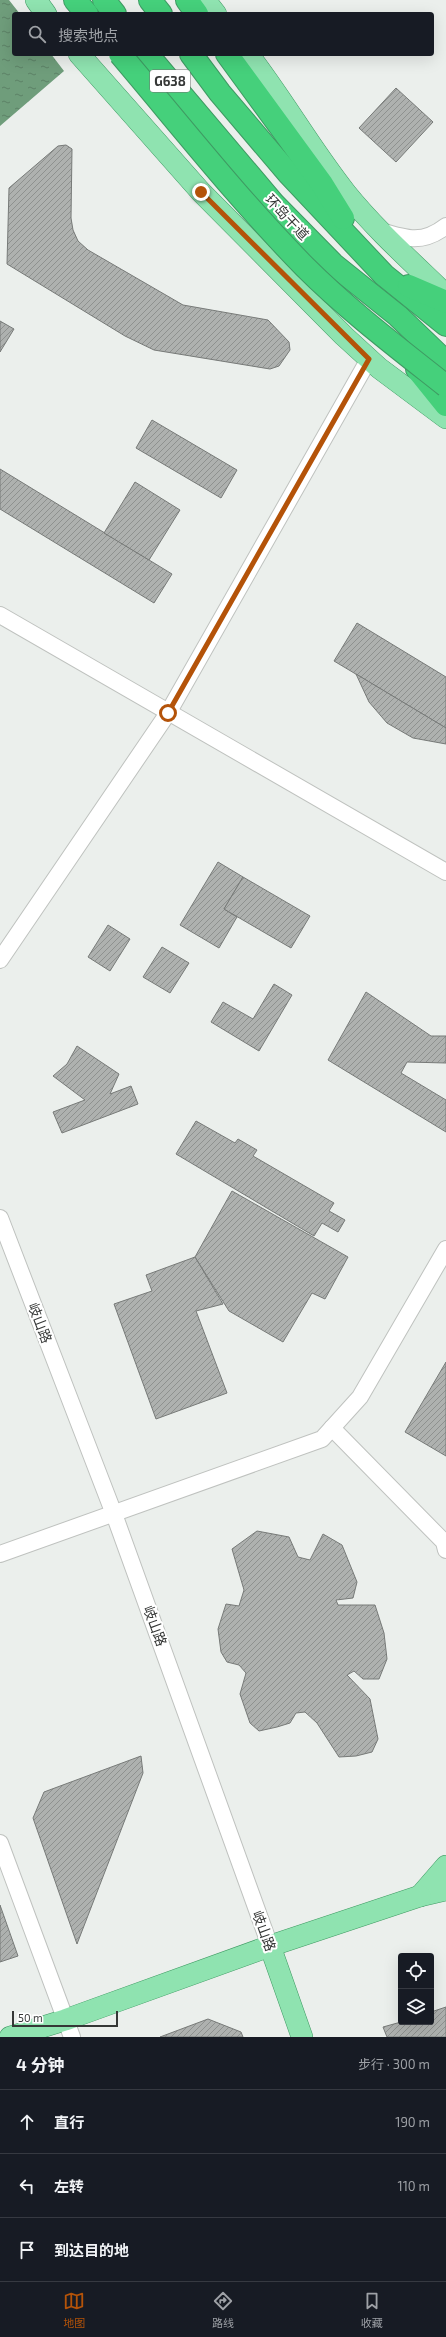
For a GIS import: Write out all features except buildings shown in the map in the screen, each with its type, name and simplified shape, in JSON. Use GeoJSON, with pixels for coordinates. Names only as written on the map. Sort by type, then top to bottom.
{"type":"FeatureCollection","features":[{"type":"Feature","properties":{"kind":"highway"},"geometry":{"type":"LineString","coordinates":[[75,0],[84,12]]}},
{"type":"Feature","properties":{"kind":"highway"},"geometry":{"type":"LineString","coordinates":[[104,0],[113,12]]}},
{"type":"Feature","properties":{"kind":"highway"},"geometry":{"type":"LineString","coordinates":[[150,0],[159,12]]}},
{"type":"Feature","properties":{"kind":"highway"},"geometry":{"type":"LineString","coordinates":[[187,0],[196,12]]}},
{"type":"Feature","properties":{"kind":"highway"},"geometry":{"type":"LineString","coordinates":[[122,56],[233,189],[306,268],[373,328],[446,386]]}},
{"type":"Feature","properties":{"kind":"highway","name":"环岛干道"},"geometry":{"type":"LineString","coordinates":[[149,56],[274,204],[332,264],[398,316],[446,362]]}},
{"type":"Feature","properties":{"kind":"highway"},"geometry":{"type":"LineString","coordinates":[[192,56],[220,93],[288,173],[384,275],[446,325]]}},
{"type":"Feature","properties":{"kind":"highway"},"geometry":{"type":"LineString","coordinates":[[229,56],[277,120],[322,184],[368,258]]}},
{"type":"Feature","properties":{"kind":"highway"},"geometry":{"type":"LineString","coordinates":[[332,264],[446,405]]}},
{"type":"Feature","properties":{"kind":"highway"},"geometry":{"type":"LineString","coordinates":[[384,275],[446,302]]}},
{"type":"Feature","properties":{"kind":"main road"},"geometry":{"type":"LineString","coordinates":[[36,0],[45,12]]}},
{"type":"Feature","properties":{"kind":"main road"},"geometry":{"type":"LineString","coordinates":[[205,0],[214,12]]}},
{"type":"Feature","properties":{"kind":"main road"},"geometry":{"type":"LineString","coordinates":[[81,56],[206,198],[369,359],[446,418]]}},
{"type":"Feature","properties":{"kind":"main road"},"geometry":{"type":"LineString","coordinates":[[250,56],[273,86],[346,192],[379,231],[446,295]]}},
{"type":"Feature","properties":{"kind":"main road"},"geometry":{"type":"LineString","coordinates":[[420,1896],[446,1866]]}},
{"type":"Feature","properties":{"kind":"main road"},"geometry":{"type":"LineString","coordinates":[[10,2037],[69,2028],[270,1946],[420,1896],[446,1890]]}},
{"type":"Feature","properties":{"kind":"main road","name":"岐山路"},"geometry":{"type":"LineString","coordinates":[[270,1946],[302,2037]]}},
{"type":"Feature","properties":{"kind":"street"},"geometry":{"type":"LineString","coordinates":[[379,231],[410,240],[434,235],[446,226]]}},
{"type":"Feature","properties":{"kind":"street"},"geometry":{"type":"LineString","coordinates":[[0,960],[168,713],[369,359]]}},
{"type":"Feature","properties":{"kind":"street"},"geometry":{"type":"LineString","coordinates":[[0,615],[446,872]]}},
{"type":"Feature","properties":{"kind":"street","name":"岐山路"},"geometry":{"type":"LineString","coordinates":[[0,1218],[114,1514],[270,1946]]}},
{"type":"Feature","properties":{"kind":"street"},"geometry":{"type":"LineString","coordinates":[[0,1554],[322,1439],[360,1397],[446,1249]]}},
{"type":"Feature","properties":{"kind":"street"},"geometry":{"type":"LineString","coordinates":[[332,1428],[444,1542],[446,1550]]}},
{"type":"Feature","properties":{"kind":"street"},"geometry":{"type":"LineString","coordinates":[[0,1843],[69,2028]]}},
{"type":"Feature","properties":{"kind":"water"},"geometry":{"type":"Polygon","coordinates":[[[0,0],[9,0],[18,12],[12,12],[12,56],[53,56],[64,71],[0,126],[0,0]]]}},
{"type":"Feature","properties":{"kind":"route"},"geometry":{"type":"LineString","coordinates":[[168,713],[369,359],[233,226],[201,192]]}}]}
